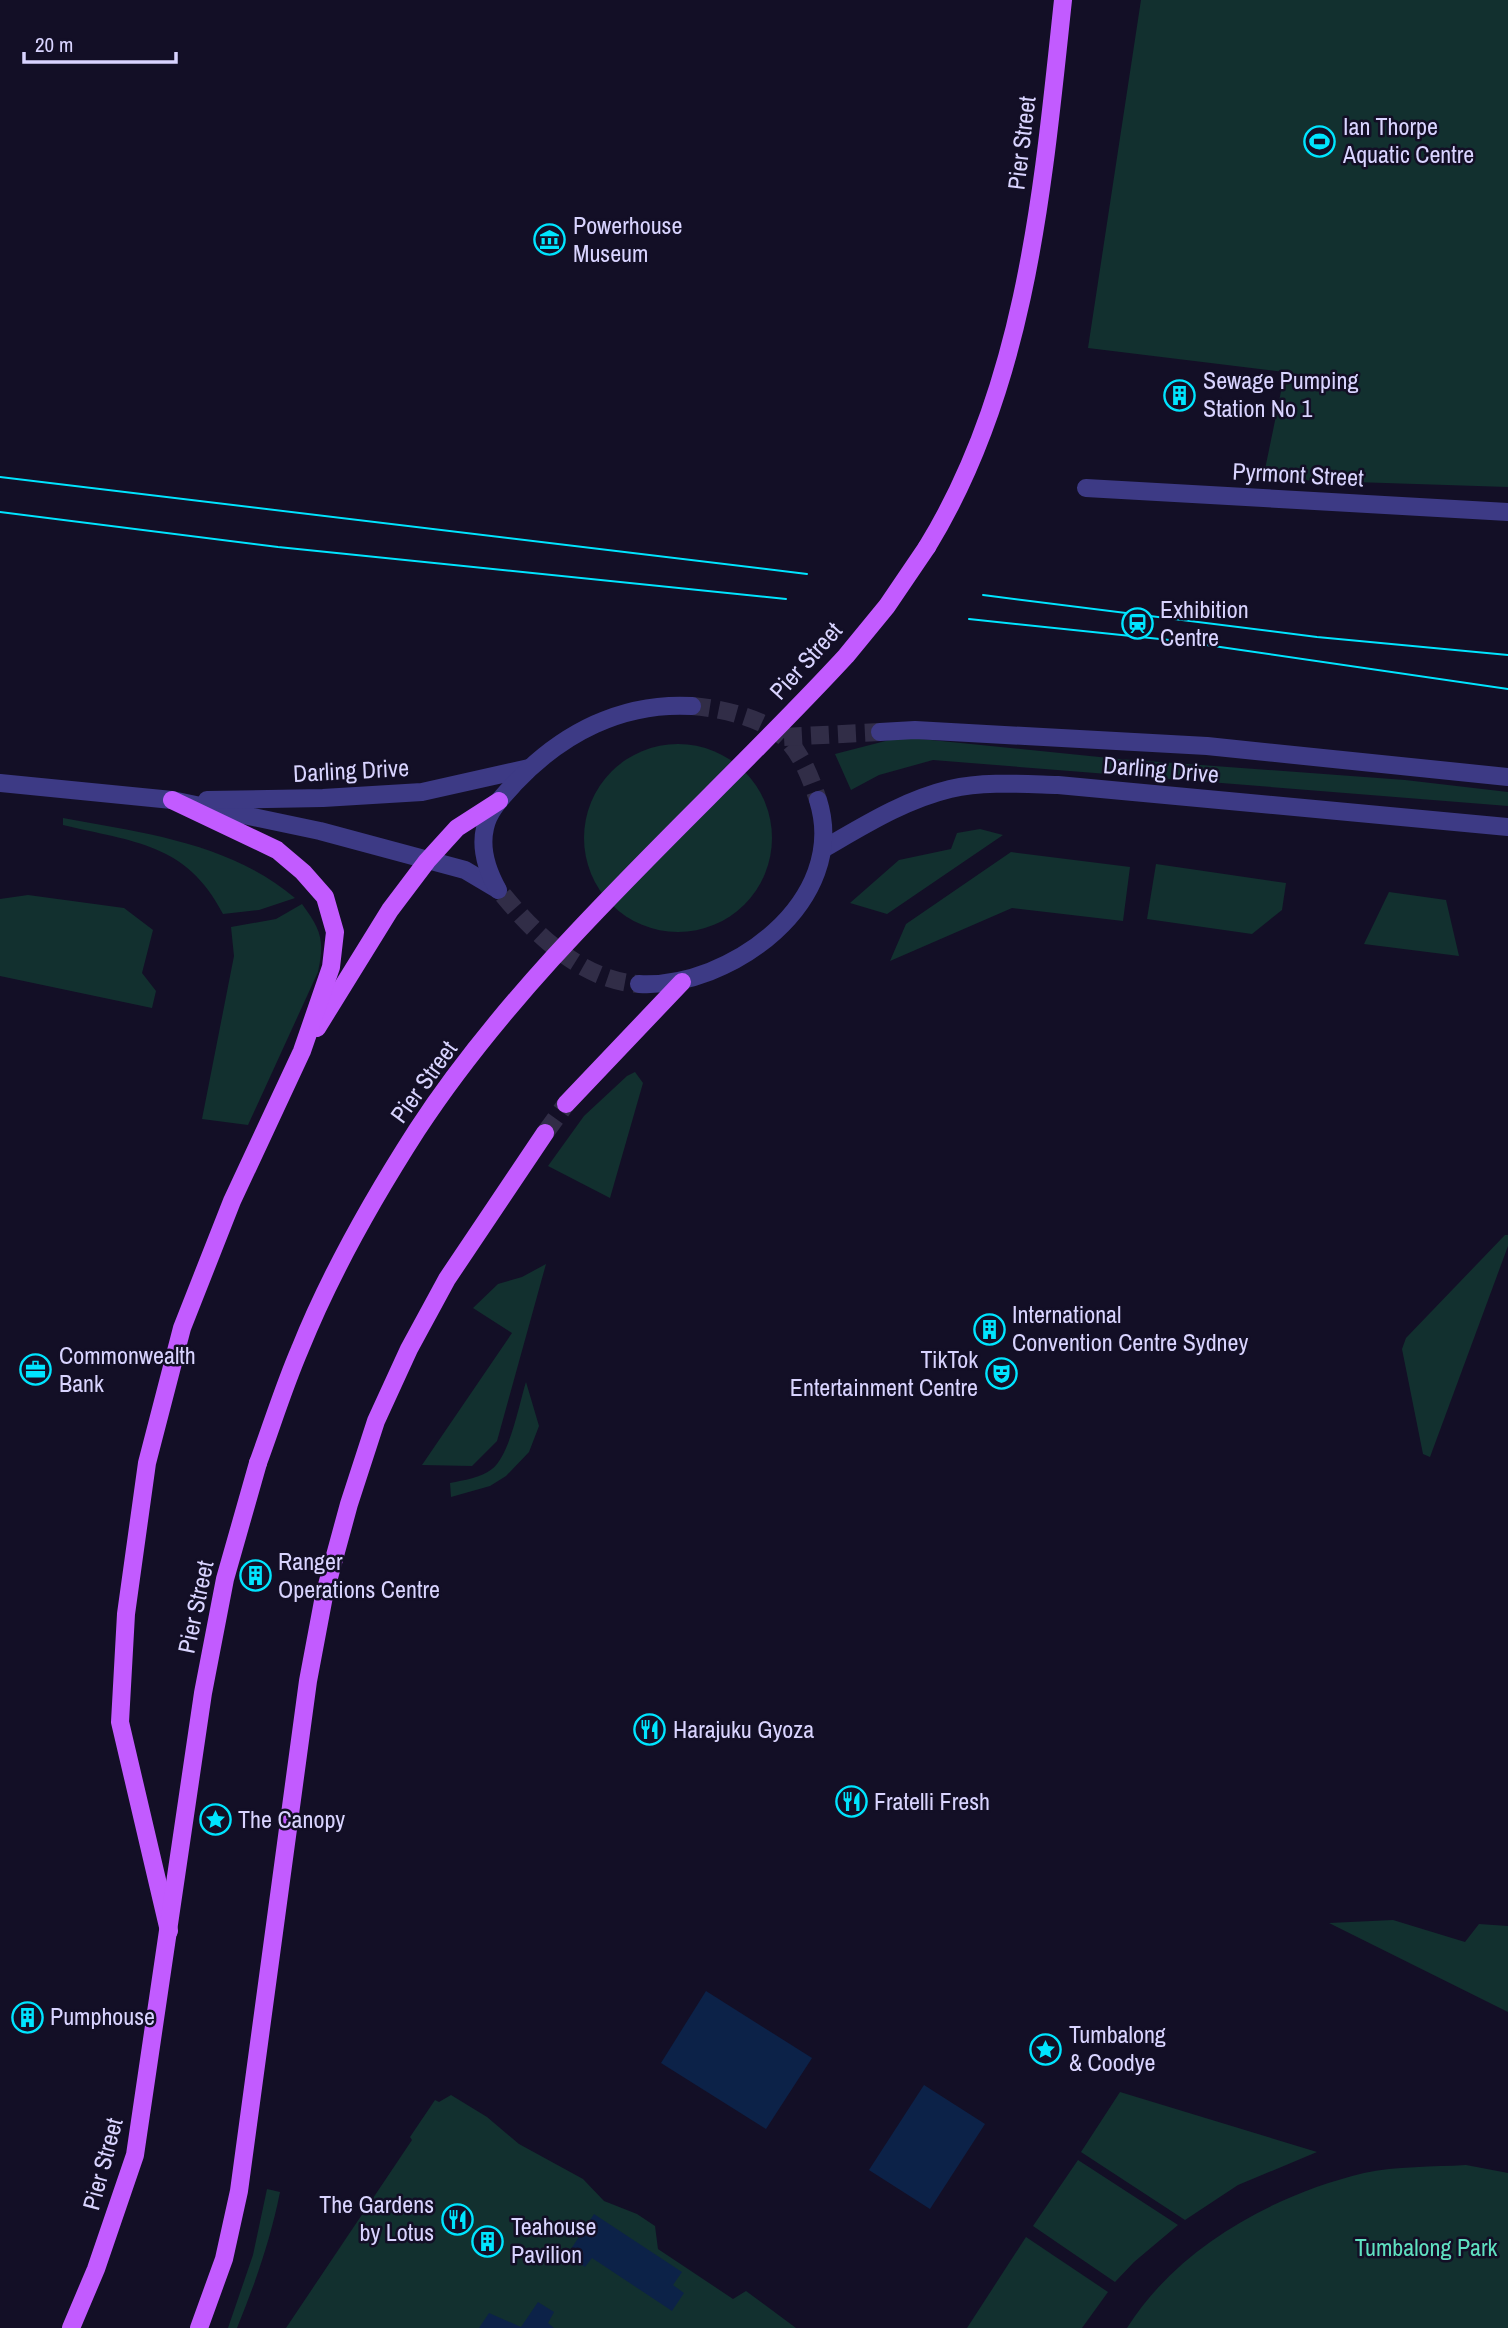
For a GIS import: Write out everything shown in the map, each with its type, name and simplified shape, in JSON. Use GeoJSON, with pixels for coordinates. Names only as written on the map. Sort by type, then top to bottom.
{"type":"FeatureCollection","features":[{"type":"Feature","properties":{"kind":"main road","name":"Pier Street"},"geometry":{"type":"LineString","coordinates":[[71,2328],[101,2257],[135,2155],[199,1719],[225,1579],[258,1463],[300,1348],[357,1227],[419,1128],[489,1035],[568,943],[846,656],[887,606],[933,536],[974,454],[1020,310],[1035,237],[1063,0]]}},
{"type":"Feature","properties":{"kind":"main road"},"geometry":{"type":"LineString","coordinates":[[169,1931],[120,1722],[126,1614],[147,1463],[182,1328],[232,1201],[302,1051],[331,967],[335,932],[324,897],[303,872],[277,850],[173,800]]}},
{"type":"Feature","properties":{"kind":"main road"},"geometry":{"type":"LineString","coordinates":[[302,1051],[351,977],[390,910],[427,861],[457,828],[499,801]]}},
{"type":"Feature","properties":{"kind":"main road"},"geometry":{"type":"LineString","coordinates":[[566,1104],[682,982]]}},
{"type":"Feature","properties":{"kind":"main road"},"geometry":{"type":"LineString","coordinates":[[199,2328],[224,2259],[239,2191],[308,1681],[324,1596],[376,1421],[409,1349],[447,1279],[545,1133]]}},
{"type":"Feature","properties":{"kind":"street","name":"Pyrmont Street"},"geometry":{"type":"LineString","coordinates":[[1086,488],[1508,512]]}},
{"type":"Feature","properties":{"kind":"street"},"geometry":{"type":"LineString","coordinates":[[499,801],[529,768],[561,741],[597,721],[639,708],[692,706]]}},
{"type":"Feature","properties":{"kind":"street","name":"Darling Drive"},"geometry":{"type":"LineString","coordinates":[[880,732],[915,730],[1207,746],[1508,777]]}},
{"type":"Feature","properties":{"kind":"street","name":"Darling Drive"},"geometry":{"type":"LineString","coordinates":[[173,800],[323,798],[422,792],[529,768]]}},
{"type":"Feature","properties":{"kind":"street","name":"Darling Drive"},"geometry":{"type":"LineString","coordinates":[[0,782],[173,800],[320,831],[465,870],[500,892],[484,857],[485,827],[499,801]]}},
{"type":"Feature","properties":{"kind":"street","name":"Darling Drive"},"geometry":{"type":"LineString","coordinates":[[823,849],[890,810],[950,789],[1001,784],[1058,785],[1508,827]]}},
{"type":"Feature","properties":{"kind":"street"},"geometry":{"type":"LineString","coordinates":[[639,984],[682,982],[725,968],[762,944],[788,917],[810,884],[823,849],[818,800]]}},
{"type":"Feature","properties":{"kind":"green space","name":"Ian Thorpe Aquatic Centre"},"geometry":{"type":"Polygon","coordinates":[[[1141,0],[1508,0],[1508,487],[1263,479],[1285,372],[1088,348],[1141,0]]]}},
{"type":"Feature","properties":{"kind":"green space"},"geometry":{"type":"Polygon","coordinates":[[[901,737],[1119,759],[1405,780],[1508,792],[1508,806],[933,760],[879,775],[851,790],[835,754],[901,737]]]}},
{"type":"Feature","properties":{"kind":"green space"},"geometry":{"type":"Polygon","coordinates":[[[678,744],[714,751],[745,771],[765,802],[772,838],[765,874],[745,905],[714,925],[678,932],[642,925],[611,905],[591,874],[584,838],[591,802],[611,771],[642,751],[678,744]]]}},
{"type":"Feature","properties":{"kind":"green space"},"geometry":{"type":"Polygon","coordinates":[[[63,818],[155,835],[214,852],[270,879],[295,898],[259,910],[223,914],[209,890],[175,859],[135,842],[63,825],[63,818]]]}},
{"type":"Feature","properties":{"kind":"green space"},"geometry":{"type":"Polygon","coordinates":[[[980,829],[1003,835],[887,914],[850,903],[899,860],[951,849],[957,833],[980,829]]]}},
{"type":"Feature","properties":{"kind":"green space"},"geometry":{"type":"Polygon","coordinates":[[[1011,852],[1130,867],[1123,921],[1012,908],[890,961],[906,924],[1011,852]]]}},
{"type":"Feature","properties":{"kind":"green space"},"geometry":{"type":"Polygon","coordinates":[[[1156,864],[1286,883],[1282,910],[1252,934],[1147,919],[1156,864]]]}},
{"type":"Feature","properties":{"kind":"green space"},"geometry":{"type":"Polygon","coordinates":[[[1389,892],[1446,900],[1459,956],[1364,944],[1389,892]]]}},
{"type":"Feature","properties":{"kind":"green space"},"geometry":{"type":"Polygon","coordinates":[[[28,895],[124,908],[153,930],[142,973],[156,991],[152,1008],[0,976],[0,899],[28,895]]]}},
{"type":"Feature","properties":{"kind":"green space"},"geometry":{"type":"Polygon","coordinates":[[[302,904],[314,921],[320,936],[318,972],[248,1125],[202,1119],[234,956],[231,927],[276,919],[302,904]]]}},
{"type":"Feature","properties":{"kind":"green space"},"geometry":{"type":"Polygon","coordinates":[[[635,1072],[643,1083],[610,1198],[548,1166],[584,1116],[627,1076],[635,1072]]]}},
{"type":"Feature","properties":{"kind":"green space"},"geometry":{"type":"Polygon","coordinates":[[[1505,1235],[1508,1235],[1508,1246],[1430,1457],[1423,1454],[1402,1349],[1406,1338],[1505,1235]]]}},
{"type":"Feature","properties":{"kind":"green space"},"geometry":{"type":"Polygon","coordinates":[[[546,1264],[497,1441],[472,1466],[422,1465],[512,1333],[473,1308],[498,1284],[522,1277],[546,1264]]]}},
{"type":"Feature","properties":{"kind":"green space"},"geometry":{"type":"Polygon","coordinates":[[[526,1382],[539,1426],[529,1452],[506,1476],[490,1486],[451,1497],[450,1483],[483,1475],[492,1469],[504,1453],[526,1382]]]}},
{"type":"Feature","properties":{"kind":"green space"},"geometry":{"type":"Polygon","coordinates":[[[1393,1920],[1465,1942],[1479,1924],[1508,1926],[1508,2012],[1329,1923],[1393,1920]]]}},
{"type":"Feature","properties":{"kind":"green space"},"geometry":{"type":"Polygon","coordinates":[[[1120,2092],[1317,2152],[1238,2185],[1185,2220],[1081,2152],[1120,2092]]]}},
{"type":"Feature","properties":{"kind":"green space"},"geometry":{"type":"Polygon","coordinates":[[[451,2095],[487,2117],[519,2144],[583,2179],[604,2201],[637,2214],[655,2226],[658,2249],[733,2299],[746,2291],[796,2328],[286,2328],[412,2140],[410,2137],[435,2100],[439,2102],[451,2095]]]}},
{"type":"Feature","properties":{"kind":"green space"},"geometry":{"type":"Polygon","coordinates":[[[1078,2160],[1178,2225],[1115,2282],[1033,2226],[1078,2160]]]}},
{"type":"Feature","properties":{"kind":"green space","name":"Tumbalong Park"},"geometry":{"type":"Polygon","coordinates":[[[1466,2165],[1508,2173],[1508,2328],[1127,2328],[1148,2299],[1200,2249],[1262,2210],[1296,2195],[1364,2173],[1466,2165]]]}},
{"type":"Feature","properties":{"kind":"green space"},"geometry":{"type":"Polygon","coordinates":[[[267,2189],[280,2192],[272,2226],[237,2328],[228,2328],[253,2255],[267,2189]]]}},
{"type":"Feature","properties":{"kind":"green space"},"geometry":{"type":"Polygon","coordinates":[[[1026,2237],[1108,2292],[1082,2328],[967,2328],[1026,2237]]]}},
{"type":"Feature","properties":{"kind":"water"},"geometry":{"type":"Polygon","coordinates":[[[706,1991],[812,2058],[766,2129],[661,2063],[706,1991]]]}},
{"type":"Feature","properties":{"kind":"water"},"geometry":{"type":"Polygon","coordinates":[[[924,2085],[985,2124],[930,2209],[869,2170],[924,2085]]]}},
{"type":"Feature","properties":{"kind":"water"},"geometry":{"type":"Polygon","coordinates":[[[594,2214],[682,2272],[673,2285],[684,2293],[672,2311],[592,2258],[585,2267],[567,2255],[594,2214]]]}},
{"type":"Feature","properties":{"kind":"water"},"geometry":{"type":"Polygon","coordinates":[[[538,2302],[554,2312],[548,2323],[554,2328],[479,2328],[489,2313],[521,2327],[538,2302]]]}},
{"type":"Feature","properties":{"kind":"tunnel"},"geometry":{"type":"LineString","coordinates":[[692,706],[741,715],[776,731],[791,744],[801,759],[818,800]]}},
{"type":"Feature","properties":{"kind":"tunnel"},"geometry":{"type":"LineString","coordinates":[[784,737],[880,732]]}},
{"type":"Feature","properties":{"kind":"tunnel"},"geometry":{"type":"LineString","coordinates":[[503,895],[546,940],[580,965],[618,981],[639,984]]}},
{"type":"Feature","properties":{"kind":"tunnel"},"geometry":{"type":"LineString","coordinates":[[545,1133],[566,1104]]}},
{"type":"Feature","properties":{"kind":"tram line"},"geometry":{"type":"LineString","coordinates":[[0,477],[807,574]]}},
{"type":"Feature","properties":{"kind":"tram line"},"geometry":{"type":"LineString","coordinates":[[0,512],[278,547],[786,599]]}},
{"type":"Feature","properties":{"kind":"tram line"},"geometry":{"type":"LineString","coordinates":[[983,595],[1317,637],[1508,655]]}},
{"type":"Feature","properties":{"kind":"tram line"},"geometry":{"type":"LineString","coordinates":[[969,619],[1179,641],[1508,689]]}},
{"type":"Feature","properties":{"kind":"place","name":"Ian Thorpe Aquatic Centre"},"geometry":{"type":"Point","coordinates":[1320,141]}},
{"type":"Feature","properties":{"kind":"place","name":"Powerhouse Museum"},"geometry":{"type":"Point","coordinates":[550,240]}},
{"type":"Feature","properties":{"kind":"place","name":"Sewage Pumping Station No 1"},"geometry":{"type":"Point","coordinates":[1180,395]}},
{"type":"Feature","properties":{"kind":"place","name":"Exhibition Centre"},"geometry":{"type":"Point","coordinates":[1137,624]}},
{"type":"Feature","properties":{"kind":"place","name":"International Convention Centre Sydney"},"geometry":{"type":"Point","coordinates":[989,1329]}},
{"type":"Feature","properties":{"kind":"place","name":"Commonwealth Bank"},"geometry":{"type":"Point","coordinates":[36,1370]}},
{"type":"Feature","properties":{"kind":"place","name":"TikTok Entertainment Centre"},"geometry":{"type":"Point","coordinates":[1001,1374]}},
{"type":"Feature","properties":{"kind":"place","name":"Ranger Operations Centre"},"geometry":{"type":"Point","coordinates":[255,1576]}},
{"type":"Feature","properties":{"kind":"place","name":"Harajuku Gyoza"},"geometry":{"type":"Point","coordinates":[650,1730]}},
{"type":"Feature","properties":{"kind":"place","name":"Fratelli Fresh"},"geometry":{"type":"Point","coordinates":[851,1802]}},
{"type":"Feature","properties":{"kind":"place","name":"The Canopy"},"geometry":{"type":"Point","coordinates":[215,1820]}},
{"type":"Feature","properties":{"kind":"place","name":"Pumphouse"},"geometry":{"type":"Point","coordinates":[27,2017]}},
{"type":"Feature","properties":{"kind":"place","name":"Tumbalong & Coodye"},"geometry":{"type":"Point","coordinates":[1046,2049]}},
{"type":"Feature","properties":{"kind":"place","name":"The Gardens by Lotus"},"geometry":{"type":"Point","coordinates":[457,2219]}},
{"type":"Feature","properties":{"kind":"place","name":"Teahouse Pavilion"},"geometry":{"type":"Point","coordinates":[488,2241]}}]}
